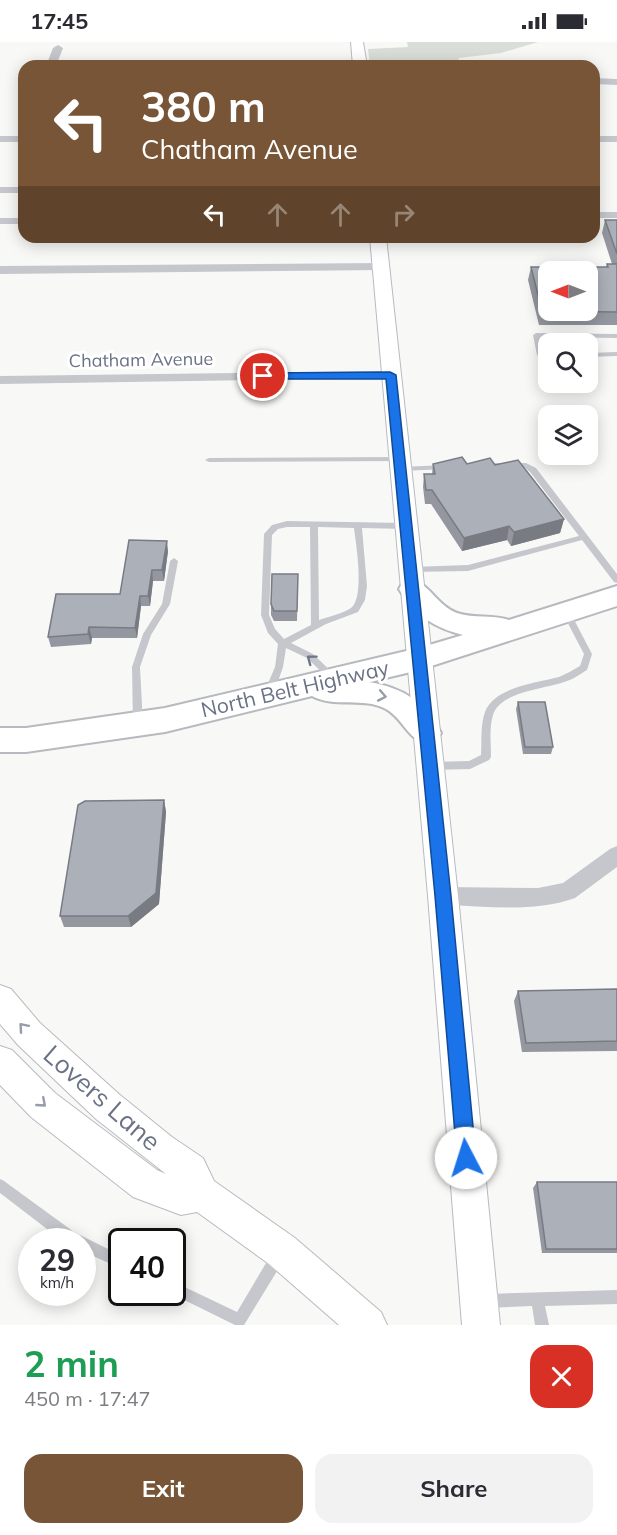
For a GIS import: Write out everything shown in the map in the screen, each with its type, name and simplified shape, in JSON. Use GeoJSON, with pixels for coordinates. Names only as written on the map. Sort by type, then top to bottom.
{"type":"FeatureCollection","features":[{"type":"Feature","properties":{"kind":"main road"},"geometry":{"type":"LineString","coordinates":[[411,580],[424,605],[435,615],[453,623],[471,627],[519,628]]}},
{"type":"Feature","properties":{"kind":"main road","name":"North Belt Highway"},"geometry":{"type":"LineString","coordinates":[[4,741],[165,720],[419,659],[617,596]]}},
{"type":"Feature","properties":{"kind":"main road"},"geometry":{"type":"LineString","coordinates":[[303,687],[385,696],[405,703],[417,715],[426,732]]}},
{"type":"Feature","properties":{"kind":"street"},"geometry":{"type":"LineString","coordinates":[[357,42],[359,60]]}},
{"type":"Feature","properties":{"kind":"street"},"geometry":{"type":"LineString","coordinates":[[53,60],[58,48]]}},
{"type":"Feature","properties":{"kind":"street"},"geometry":{"type":"LineString","coordinates":[[600,81],[617,82]]}},
{"type":"Feature","properties":{"kind":"street"},"geometry":{"type":"LineString","coordinates":[[0,139],[18,139]]}},
{"type":"Feature","properties":{"kind":"street"},"geometry":{"type":"LineString","coordinates":[[600,139],[617,139]]}},
{"type":"Feature","properties":{"kind":"street"},"geometry":{"type":"LineString","coordinates":[[0,190],[18,190]]}},
{"type":"Feature","properties":{"kind":"street"},"geometry":{"type":"LineString","coordinates":[[600,215],[617,215]]}},
{"type":"Feature","properties":{"kind":"street"},"geometry":{"type":"LineString","coordinates":[[0,221],[18,221]]}},
{"type":"Feature","properties":{"kind":"street"},"geometry":{"type":"LineString","coordinates":[[379,243],[443,896],[480,1313]]}},
{"type":"Feature","properties":{"kind":"street"},"geometry":{"type":"LineString","coordinates":[[0,270],[381,267]]}},
{"type":"Feature","properties":{"kind":"street","name":"Chatham Avenue"},"geometry":{"type":"LineString","coordinates":[[0,380],[390,375]]}},
{"type":"Feature","properties":{"kind":"street"},"geometry":{"type":"LineString","coordinates":[[443,896],[538,897],[568,891],[617,855]]}},
{"type":"Feature","properties":{"kind":"street","name":"Lovers Lane"},"geometry":{"type":"LineString","coordinates":[[0,1000],[29,1034],[108,1107],[160,1149],[191,1170],[201,1194],[282,1251],[368,1325]]}},
{"type":"Feature","properties":{"kind":"street","name":"Lovers Lane"},"geometry":{"type":"LineString","coordinates":[[0,1062],[43,1105],[146,1184],[181,1197],[201,1194]]}},
{"type":"Feature","properties":{"kind":"lane"},"geometry":{"type":"LineString","coordinates":[[598,336],[617,336]]}},
{"type":"Feature","properties":{"kind":"lane"},"geometry":{"type":"LineString","coordinates":[[598,355],[617,354]]}},
{"type":"Feature","properties":{"kind":"lane"},"geometry":{"type":"LineString","coordinates":[[209,460],[457,466]]}},
{"type":"Feature","properties":{"kind":"lane"},"geometry":{"type":"LineString","coordinates":[[479,465],[526,465],[533,470],[617,580]]}},
{"type":"Feature","properties":{"kind":"lane"},"geometry":{"type":"LineString","coordinates":[[334,680],[310,656],[283,643],[271,631],[265,615],[268,534],[274,527],[286,524],[406,526]]}},
{"type":"Feature","properties":{"kind":"lane"},"geometry":{"type":"LineString","coordinates":[[314,525],[315,626]]}},
{"type":"Feature","properties":{"kind":"lane"},"geometry":{"type":"LineString","coordinates":[[283,643],[315,626],[355,610],[361,600],[363,586],[358,526]]}},
{"type":"Feature","properties":{"kind":"lane"},"geometry":{"type":"LineString","coordinates":[[411,580],[468,568],[584,537]]}},
{"type":"Feature","properties":{"kind":"lane"},"geometry":{"type":"LineString","coordinates":[[138,724],[136,667],[147,634],[166,604],[174,561]]}},
{"type":"Feature","properties":{"kind":"lane"},"geometry":{"type":"LineString","coordinates":[[429,766],[470,765],[486,757],[487,722],[491,708],[500,700],[518,692],[566,678],[584,668],[588,654],[566,612]]}},
{"type":"Feature","properties":{"kind":"lane"},"geometry":{"type":"LineString","coordinates":[[268,695],[279,667],[283,643]]}},
{"type":"Feature","properties":{"kind":"lane"},"geometry":{"type":"LineString","coordinates":[[0,1185],[56,1228]]}},
{"type":"Feature","properties":{"kind":"lane"},"geometry":{"type":"LineString","coordinates":[[186,1294],[240,1320],[282,1251]]}},
{"type":"Feature","properties":{"kind":"lane"},"geometry":{"type":"LineString","coordinates":[[480,1313],[537,1299],[617,1297]]}},
{"type":"Feature","properties":{"kind":"lane"},"geometry":{"type":"LineString","coordinates":[[537,1299],[543,1325]]}},
{"type":"Feature","properties":{"kind":"shaded area"},"geometry":{"type":"Polygon","coordinates":[[[407,42],[538,42],[501,53],[459,58],[458,60],[369,60],[368,49],[408,47],[407,42]]]}},
{"type":"Feature","properties":{"kind":"building"},"geometry":{"type":"Polygon","coordinates":[[[605,220],[617,220],[617,254],[605,220]]]}},
{"type":"Feature","properties":{"kind":"building"},"geometry":{"type":"Polygon","coordinates":[[[617,264],[617,312],[598,312],[598,267],[617,264]]]}},
{"type":"Feature","properties":{"kind":"building"},"geometry":{"type":"Polygon","coordinates":[[[531,267],[538,267],[538,295],[531,267]]]}},
{"type":"Feature","properties":{"kind":"building"},"geometry":{"type":"Polygon","coordinates":[[[462,457],[467,464],[490,458],[495,465],[518,460],[564,519],[514,532],[509,526],[464,538],[432,490],[426,490],[424,474],[435,474],[433,464],[462,457]]]}},
{"type":"Feature","properties":{"kind":"building"},"geometry":{"type":"Polygon","coordinates":[[[129,540],[167,541],[162,570],[152,570],[148,596],[140,596],[135,628],[89,627],[88,634],[48,637],[56,594],[120,594],[129,540]]]}},
{"type":"Feature","properties":{"kind":"building"},"geometry":{"type":"Polygon","coordinates":[[[272,574],[298,574],[297,611],[274,611],[271,604],[272,574]]]}},
{"type":"Feature","properties":{"kind":"building"},"geometry":{"type":"Polygon","coordinates":[[[518,702],[545,702],[553,747],[525,747],[518,702]]]}},
{"type":"Feature","properties":{"kind":"building"},"geometry":{"type":"Polygon","coordinates":[[[164,800],[156,893],[128,916],[60,916],[78,805],[85,801],[164,800]]]}},
{"type":"Feature","properties":{"kind":"building"},"geometry":{"type":"Polygon","coordinates":[[[617,989],[617,1041],[526,1043],[518,991],[617,989]]]}},
{"type":"Feature","properties":{"kind":"building"},"geometry":{"type":"Polygon","coordinates":[[[537,1182],[617,1182],[617,1249],[546,1249],[537,1182]]]}},
{"type":"Feature","properties":{"kind":"route"},"geometry":{"type":"LineString","coordinates":[[263,376],[390,375],[443,896],[466,1158]]}}]}
